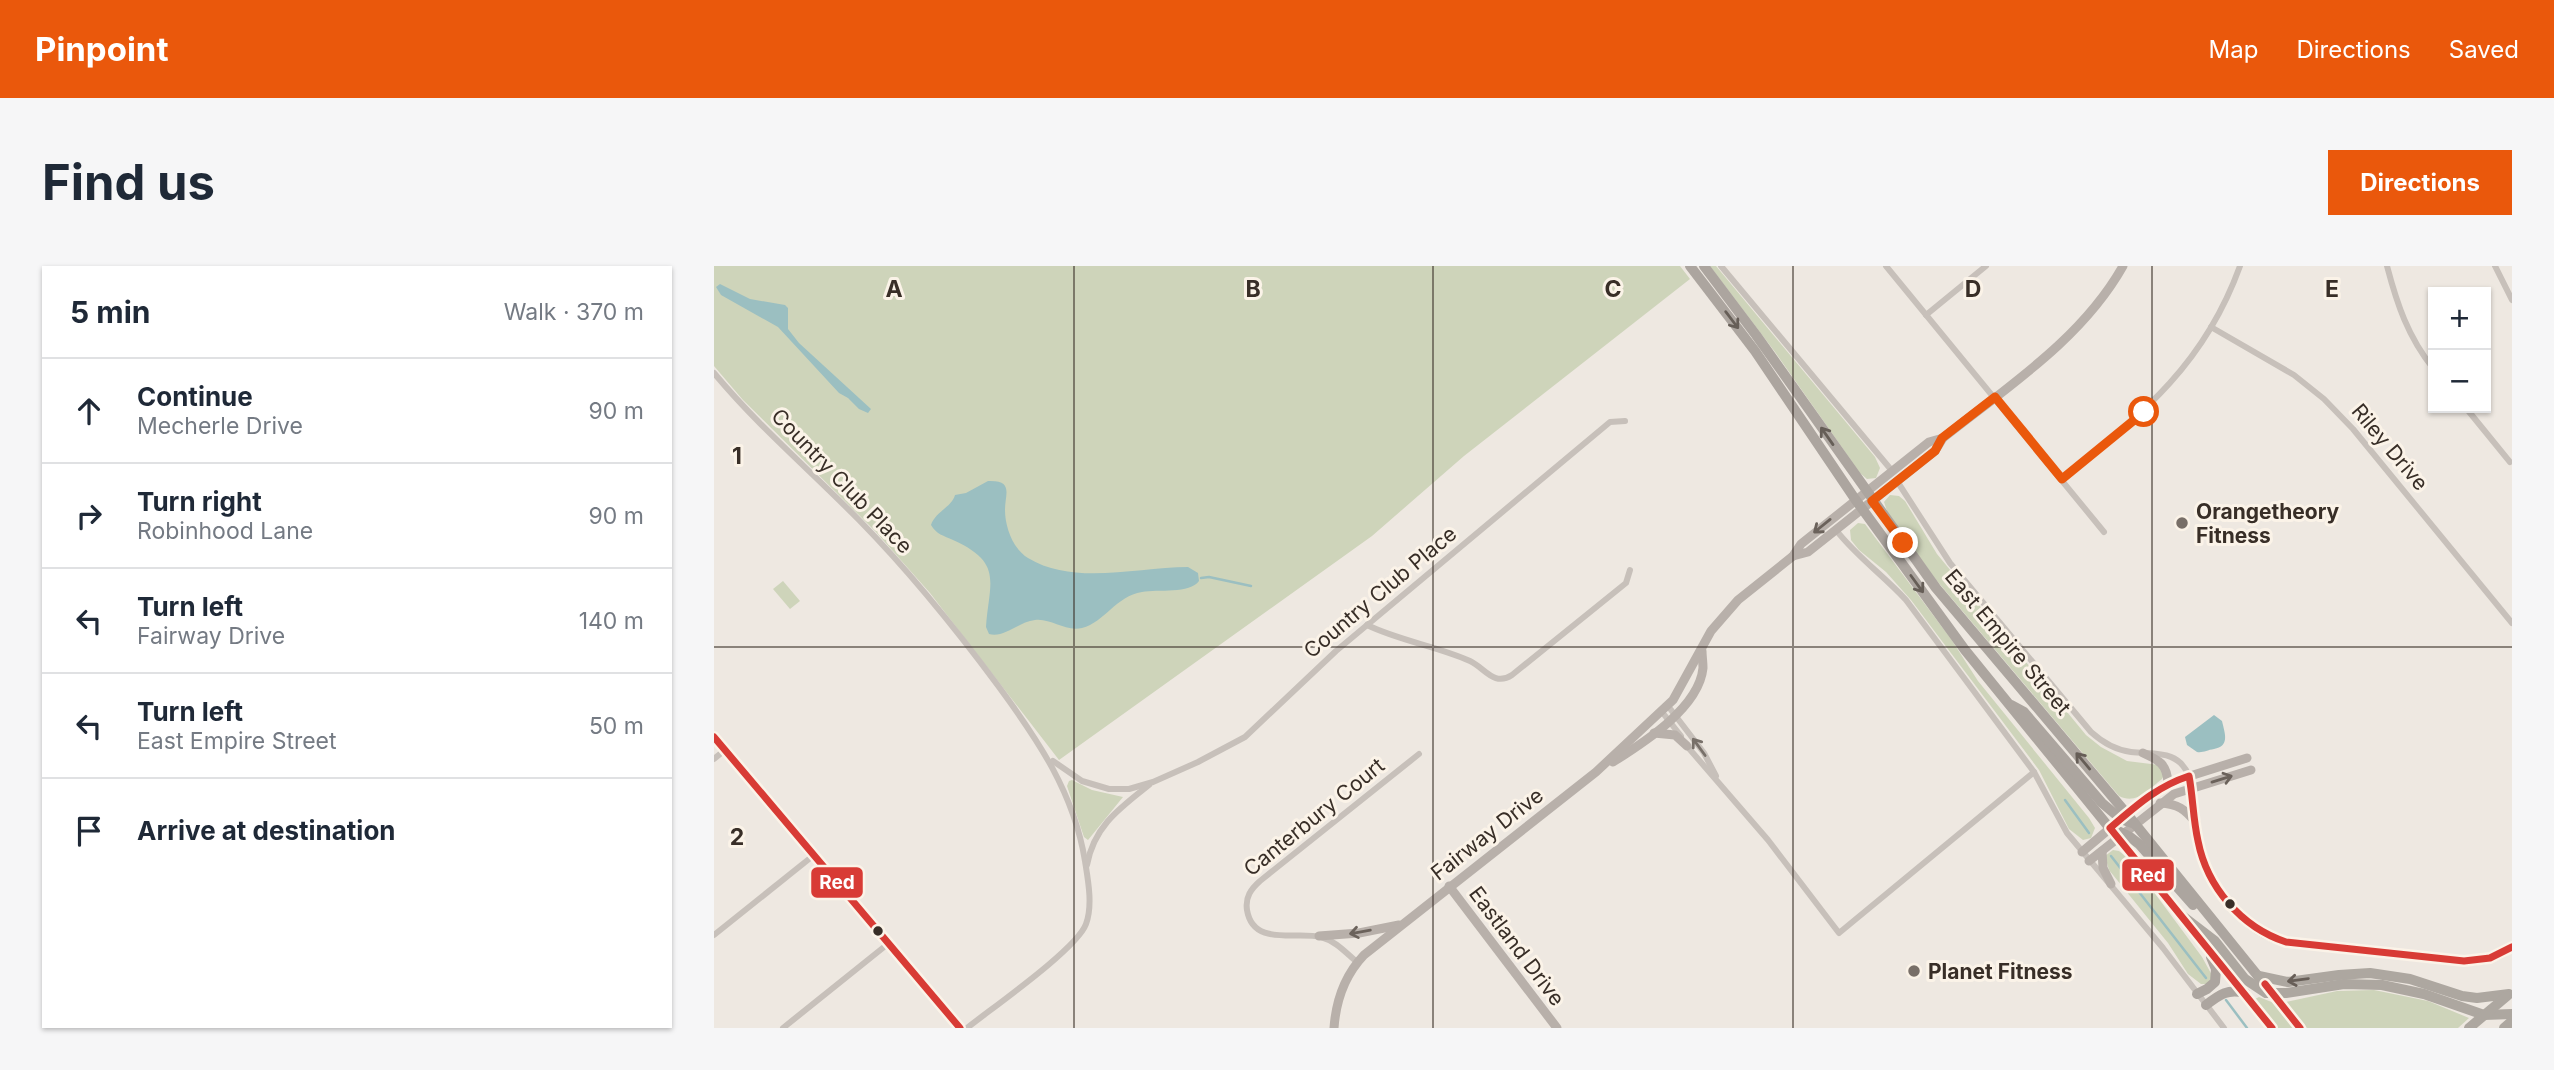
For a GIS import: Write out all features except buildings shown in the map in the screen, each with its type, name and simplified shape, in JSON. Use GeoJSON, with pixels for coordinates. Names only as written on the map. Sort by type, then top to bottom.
{"type":"FeatureCollection","features":[{"type":"Feature","properties":{"kind":"highway"},"geometry":{"type":"LineString","coordinates":[[2181,915],[2215,941],[2254,987],[2266,993],[2344,984],[2382,985],[2424,994],[2484,1016],[2512,1014]]}},
{"type":"Feature","properties":{"kind":"highway"},"geometry":{"type":"LineString","coordinates":[[2259,976],[2288,982],[2370,974],[2410,979],[2477,999],[2511,993]]}},
{"type":"Feature","properties":{"kind":"highway"},"geometry":{"type":"LineString","coordinates":[[2469,1028],[2511,993]]}},
{"type":"Feature","properties":{"kind":"highway"},"geometry":{"type":"LineString","coordinates":[[2504,1028],[2512,1021]]}},
{"type":"Feature","properties":{"kind":"main road","name":"East Empire Street"},"geometry":{"type":"LineString","coordinates":[[1690,266],[1755,351],[1862,509],[2007,703],[2110,828],[2121,835],[2272,1028]]}},
{"type":"Feature","properties":{"kind":"main road","name":"East Empire Street"},"geometry":{"type":"LineString","coordinates":[[1704,266],[1936,588],[2124,816],[2135,824],[2300,1028]]}},
{"type":"Feature","properties":{"kind":"main road","name":"Fairway Drive"},"geometry":{"type":"LineString","coordinates":[[1793,556],[1808,552],[1836,530],[1862,509],[1869,496],[1893,471],[1929,442],[1942,438],[2042,359],[2084,320],[2123,266]]}},
{"type":"Feature","properties":{"kind":"main road","name":"Fairway Drive"},"geometry":{"type":"LineString","coordinates":[[1596,772],[1665,709],[1679,692],[1711,631],[1727,611],[1855,499],[1869,496],[1897,481],[1935,451],[1942,438]]}},
{"type":"Feature","properties":{"kind":"main road","name":"Fairway Drive"},"geometry":{"type":"LineString","coordinates":[[1357,962],[1449,886],[1596,772],[1672,718],[1688,701],[1700,677],[1703,668],[1702,648]]}},
{"type":"Feature","properties":{"kind":"main road"},"geometry":{"type":"LineString","coordinates":[[2007,703],[2024,712],[2102,803],[2124,816]]}},
{"type":"Feature","properties":{"kind":"main road"},"geometry":{"type":"LineString","coordinates":[[1654,733],[1675,736],[1687,747]]}},
{"type":"Feature","properties":{"kind":"main road"},"geometry":{"type":"LineString","coordinates":[[714,737],[960,1028]]}},
{"type":"Feature","properties":{"kind":"main road"},"geometry":{"type":"LineString","coordinates":[[2143,753],[2160,761],[2166,768],[2168,783]]}},
{"type":"Feature","properties":{"kind":"main road"},"geometry":{"type":"LineString","coordinates":[[2082,852],[2168,783],[2247,758]]}},
{"type":"Feature","properties":{"kind":"main road"},"geometry":{"type":"LineString","coordinates":[[2090,862],[2174,794],[2251,770]]}},
{"type":"Feature","properties":{"kind":"main road"},"geometry":{"type":"LineString","coordinates":[[2189,776],[2198,841],[2206,867],[2225,896],[2252,928],[2265,936],[2286,942],[2465,961],[2484,960],[2500,955],[2512,947]]}},
{"type":"Feature","properties":{"kind":"main road"},"geometry":{"type":"LineString","coordinates":[[2160,803],[2176,804],[2186,810],[2196,823]]}},
{"type":"Feature","properties":{"kind":"main road"},"geometry":{"type":"LineString","coordinates":[[2121,835],[2139,844],[2198,909],[2208,914]]}},
{"type":"Feature","properties":{"kind":"main road"},"geometry":{"type":"LineString","coordinates":[[2102,851],[2102,861],[2110,884]]}},
{"type":"Feature","properties":{"kind":"main road","name":"Eastland Drive"},"geometry":{"type":"LineString","coordinates":[[1449,886],[1557,1028]]}},
{"type":"Feature","properties":{"kind":"main road"},"geometry":{"type":"LineString","coordinates":[[1319,936],[1359,933],[1400,925]]}},
{"type":"Feature","properties":{"kind":"main road"},"geometry":{"type":"LineString","coordinates":[[2197,993],[2207,989],[2216,979],[2216,969],[2205,943]]}},
{"type":"Feature","properties":{"kind":"main road"},"geometry":{"type":"LineString","coordinates":[[1334,1028],[1340,993],[1357,962]]}},
{"type":"Feature","properties":{"kind":"main road"},"geometry":{"type":"LineString","coordinates":[[2206,1005],[2226,992],[2237,990],[2245,993]]}},
{"type":"Feature","properties":{"kind":"street"},"geometry":{"type":"LineString","coordinates":[[1721,266],[1893,471]]}},
{"type":"Feature","properties":{"kind":"street"},"geometry":{"type":"LineString","coordinates":[[1886,266],[2104,532]]}},
{"type":"Feature","properties":{"kind":"street"},"geometry":{"type":"LineString","coordinates":[[1926,315],[1986,266]]}},
{"type":"Feature","properties":{"kind":"street"},"geometry":{"type":"LineString","coordinates":[[2062,479],[2161,395],[2211,327],[2239,266]]}},
{"type":"Feature","properties":{"kind":"street"},"geometry":{"type":"LineString","coordinates":[[2387,266],[2400,314],[2428,361]]}},
{"type":"Feature","properties":{"kind":"street"},"geometry":{"type":"LineString","coordinates":[[2495,266],[2512,300]]}},
{"type":"Feature","properties":{"kind":"street","name":"Riley Drive"},"geometry":{"type":"LineString","coordinates":[[2211,327],[2294,375],[2336,411],[2354,429],[2512,623]]}},
{"type":"Feature","properties":{"kind":"street","name":"Country Club Place"},"geometry":{"type":"LineString","coordinates":[[714,373],[894,558],[981,664],[1054,762],[1070,775],[1096,786],[1120,789],[1153,782],[1245,737],[1319,666],[1610,422],[1625,421]]}},
{"type":"Feature","properties":{"kind":"street"},"geometry":{"type":"LineString","coordinates":[[2470,413],[2510,462]]}},
{"type":"Feature","properties":{"kind":"street"},"geometry":{"type":"LineString","coordinates":[[1897,481],[1950,563],[2084,725],[2099,739],[2112,746],[2129,752],[2169,755],[2183,765],[2189,776]]}},
{"type":"Feature","properties":{"kind":"street"},"geometry":{"type":"LineString","coordinates":[[1836,530],[1851,549],[1906,600],[2034,772],[2063,826],[2082,852],[2224,1028]]}},
{"type":"Feature","properties":{"kind":"street"},"geometry":{"type":"LineString","coordinates":[[1367,625],[1468,660],[1492,678],[1503,679],[1626,583],[1630,570]]}},
{"type":"Feature","properties":{"kind":"street"},"geometry":{"type":"LineString","coordinates":[[1665,709],[1704,753],[1719,781]]}},
{"type":"Feature","properties":{"kind":"street"},"geometry":{"type":"LineString","coordinates":[[1672,718],[1687,747],[1768,840],[1839,933],[2034,772]]}},
{"type":"Feature","properties":{"kind":"street","name":"Country Club Place"},"geometry":{"type":"LineString","coordinates":[[967,1028],[1066,950],[1084,930],[1089,909],[1086,871],[1071,807],[1055,769],[1043,749]]}},
{"type":"Feature","properties":{"kind":"street"},"geometry":{"type":"LineString","coordinates":[[714,758],[725,750]]}},
{"type":"Feature","properties":{"kind":"street","name":"Canterbury Court"},"geometry":{"type":"LineString","coordinates":[[1319,936],[1275,936],[1263,932],[1255,926],[1247,912],[1250,891],[1419,754]]}},
{"type":"Feature","properties":{"kind":"street","name":"Country Club Place"},"geometry":{"type":"LineString","coordinates":[[1086,871],[1094,842],[1103,825],[1117,810],[1153,782]]}},
{"type":"Feature","properties":{"kind":"street"},"geometry":{"type":"LineString","coordinates":[[714,934],[814,855]]}},
{"type":"Feature","properties":{"kind":"street"},"geometry":{"type":"LineString","coordinates":[[1319,936],[1331,940],[1357,962]]}},
{"type":"Feature","properties":{"kind":"street"},"geometry":{"type":"LineString","coordinates":[[783,1028],[888,943]]}},
{"type":"Feature","properties":{"kind":"green space"},"geometry":{"type":"Polygon","coordinates":[[[714,266],[1680,266],[1690,279],[1464,456],[1372,536],[1059,760],[930,593],[875,531],[743,400],[714,366],[714,266]]]}},
{"type":"Feature","properties":{"kind":"green space"},"geometry":{"type":"Polygon","coordinates":[[[1710,266],[1716,266],[1875,457],[1880,468],[1876,478],[1867,479],[1860,473],[1775,352],[1710,266]]]}},
{"type":"Feature","properties":{"kind":"green space"},"geometry":{"type":"Polygon","coordinates":[[[1890,495],[1899,496],[1905,501],[1937,554],[2086,735],[2101,747],[2127,761],[2159,765],[2164,775],[2162,779],[2147,792],[2131,799],[2119,796],[1937,581],[1888,514],[1884,502],[1890,495]]]}},
{"type":"Feature","properties":{"kind":"green space"},"geometry":{"type":"Polygon","coordinates":[[[1858,523],[1865,524],[1951,639],[1978,681],[2089,818],[2095,828],[2091,838],[2083,840],[2069,829],[2039,770],[1911,600],[1886,572],[1851,540],[1850,530],[1858,523]]]}},
{"type":"Feature","properties":{"kind":"green space"},"geometry":{"type":"Polygon","coordinates":[[[783,581],[800,601],[790,609],[773,589],[783,581]]]}},
{"type":"Feature","properties":{"kind":"green space"},"geometry":{"type":"Polygon","coordinates":[[[1072,780],[1092,790],[1123,797],[1088,840],[1084,837],[1067,786],[1072,780]]]}},
{"type":"Feature","properties":{"kind":"green space"},"geometry":{"type":"Polygon","coordinates":[[[2113,850],[2119,851],[2130,860],[2202,957],[2213,977],[2207,984],[2201,984],[2188,974],[2168,943],[2109,870],[2105,856],[2113,850]]]}},
{"type":"Feature","properties":{"kind":"green space"},"geometry":{"type":"Polygon","coordinates":[[[2374,990],[2428,1001],[2469,1018],[2458,1028],[2307,1028],[2286,1002],[2337,991],[2374,990]]]}},
{"type":"Feature","properties":{"kind":"green space"},"geometry":{"type":"Polygon","coordinates":[[[2259,997],[2274,1003],[2294,1028],[2278,1028],[2255,999],[2259,997]]]}},
{"type":"Feature","properties":{"kind":"water"},"geometry":{"type":"Polygon","coordinates":[[[720,284],[750,299],[785,305],[788,308],[788,329],[799,343],[871,409],[868,413],[839,393],[778,327],[721,295],[716,287],[720,284]]]}},
{"type":"Feature","properties":{"kind":"water"},"geometry":{"type":"Polygon","coordinates":[[[988,481],[996,481],[1005,486],[1005,517],[1008,530],[1018,549],[1028,558],[1065,571],[1085,573],[1188,567],[1198,573],[1199,581],[1189,588],[1133,594],[1082,628],[1035,620],[1001,634],[989,634],[986,627],[990,586],[987,566],[969,548],[935,531],[931,525],[955,495],[966,493],[988,481]]]}},
{"type":"Feature","properties":{"kind":"water"},"geometry":{"type":"Polygon","coordinates":[[[2214,715],[2222,721],[2224,742],[2219,747],[2197,752],[2187,745],[2185,737],[2214,715]]]}},
{"type":"Feature","properties":{"kind":"waterway"},"geometry":{"type":"LineString","coordinates":[[1201,578],[1209,577],[1251,586]]}},
{"type":"Feature","properties":{"kind":"waterway"},"geometry":{"type":"LineString","coordinates":[[2065,800],[2089,833]]}},
{"type":"Feature","properties":{"kind":"waterway"},"geometry":{"type":"LineString","coordinates":[[2111,856],[2206,978]]}},
{"type":"Feature","properties":{"kind":"waterway"},"geometry":{"type":"LineString","coordinates":[[2226,1000],[2247,1028]]}},
{"type":"Feature","properties":{"kind":"transit line","name":"Red"},"geometry":{"type":"LineString","coordinates":[[714,737],[960,1028]]}},
{"type":"Feature","properties":{"kind":"transit line","name":"Red"},"geometry":{"type":"LineString","coordinates":[[2272,1028],[2110,828],[2156,791],[2177,780],[2189,776],[2198,841],[2209,874],[2228,903],[2241,916],[2270,935],[2286,942],[2464,961],[2490,958],[2512,947]]}},
{"type":"Feature","properties":{"kind":"transit line","name":"Red"},"geometry":{"type":"LineString","coordinates":[[2265,984],[2300,1028]]}},
{"type":"Feature","properties":{"kind":"place","name":"Orangetheory Fitness"},"geometry":{"type":"Point","coordinates":[2182,523]}},
{"type":"Feature","properties":{"kind":"place","name":"Planet Fitness"},"geometry":{"type":"Point","coordinates":[1914,971]}},
{"type":"Feature","properties":{"kind":"route"},"geometry":{"type":"LineString","coordinates":[[1903,543],[1872,501],[1935,451],[1942,438],[1995,397],[2062,479],[2144,412]]}}]}
